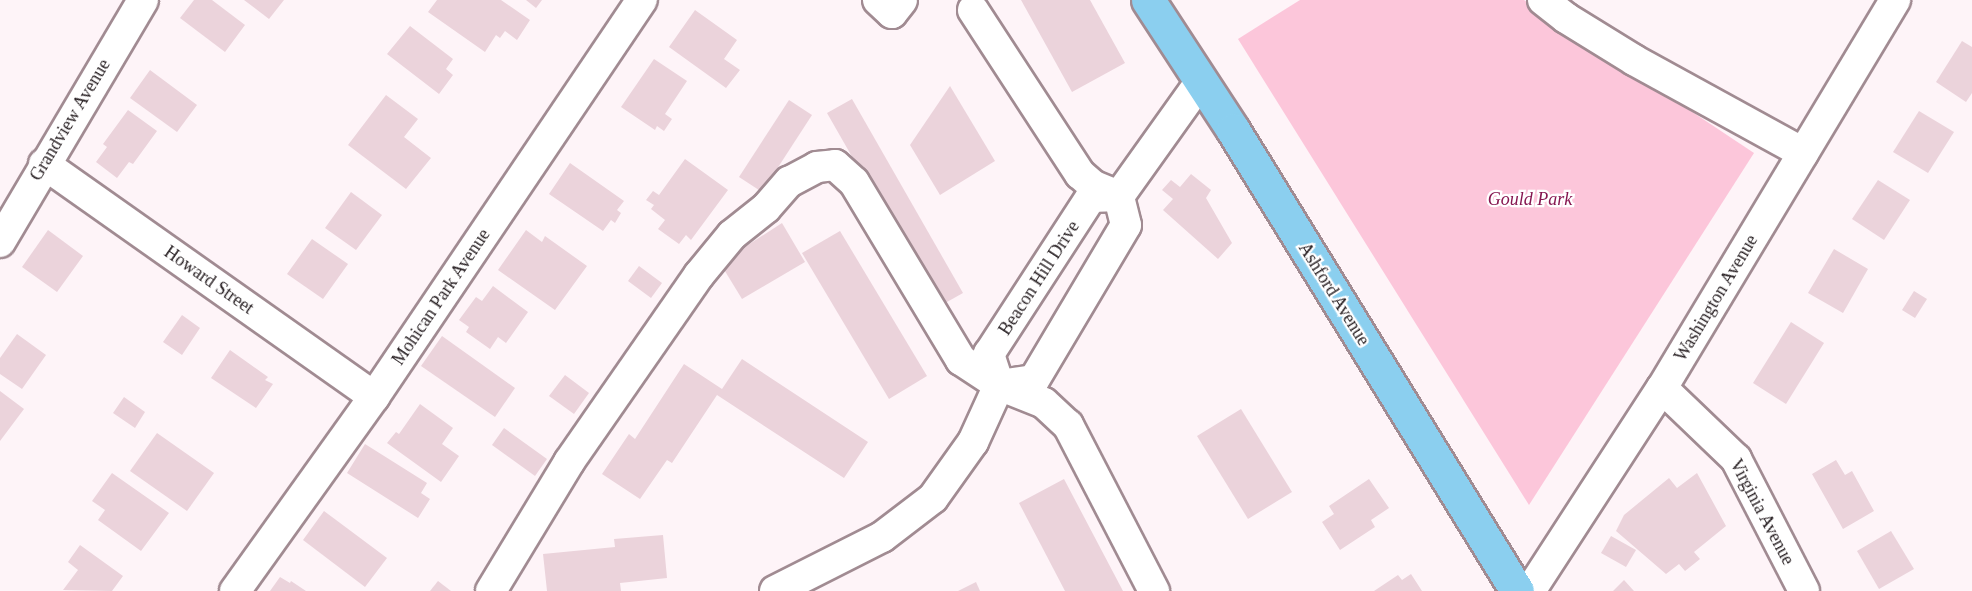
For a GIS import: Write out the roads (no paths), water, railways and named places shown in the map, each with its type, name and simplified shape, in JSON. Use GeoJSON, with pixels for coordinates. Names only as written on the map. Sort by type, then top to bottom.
{"type":"FeatureCollection","features":[{"type":"Feature","properties":{"kind":"main road","name":"Ashford Avenue"},"geometry":{"type":"LineString","coordinates":[[1148,0],[1201,81],[1517,591]]}},
{"type":"Feature","properties":{"kind":"street","name":"Grandview Avenue"},"geometry":{"type":"LineString","coordinates":[[0,242],[44,164],[143,0]]}},
{"type":"Feature","properties":{"kind":"street","name":"Mohican Park Avenue"},"geometry":{"type":"LineString","coordinates":[[235,591],[374,397],[642,0]]}},
{"type":"Feature","properties":{"kind":"street"},"geometry":{"type":"LineString","coordinates":[[879,0],[892,13],[902,0]]}},
{"type":"Feature","properties":{"kind":"street"},"geometry":{"type":"LineString","coordinates":[[1543,0],[1566,18],[1634,60],[1803,153]]}},
{"type":"Feature","properties":{"kind":"street","name":"Washington Avenue"},"geometry":{"type":"LineString","coordinates":[[1530,591],[1662,388],[1895,0]]}},
{"type":"Feature","properties":{"kind":"street"},"geometry":{"type":"LineString","coordinates":[[973,10],[1080,174],[1086,181],[1119,196]]}},
{"type":"Feature","properties":{"kind":"street"},"geometry":{"type":"LineString","coordinates":[[999,386],[1034,380],[1126,225],[1119,196],[1201,81]]}},
{"type":"Feature","properties":{"kind":"street","name":"Howard Street"},"geometry":{"type":"LineString","coordinates":[[44,164],[374,397]]}},
{"type":"Feature","properties":{"kind":"street"},"geometry":{"type":"LineString","coordinates":[[491,591],[569,462],[699,275],[732,235],[766,208],[789,182],[817,167],[835,165],[854,182],[961,360],[999,386],[1044,404],[1068,425],[1154,591]]}},
{"type":"Feature","properties":{"kind":"street","name":"Beacon Hill Drive"},"geometry":{"type":"LineString","coordinates":[[999,386],[990,354],[1091,197],[1119,196]]}},
{"type":"Feature","properties":{"kind":"street"},"geometry":{"type":"LineString","coordinates":[[775,591],[882,537],[933,498],[973,442],[999,386]]}},
{"type":"Feature","properties":{"kind":"street","name":"Virginia Avenue"},"geometry":{"type":"LineString","coordinates":[[1662,388],[1736,459],[1803,591]]}},
{"type":"Feature","properties":{"kind":"park label","name":"Gould Park"},"geometry":{"type":"Point","coordinates":[1530,199]}}]}
